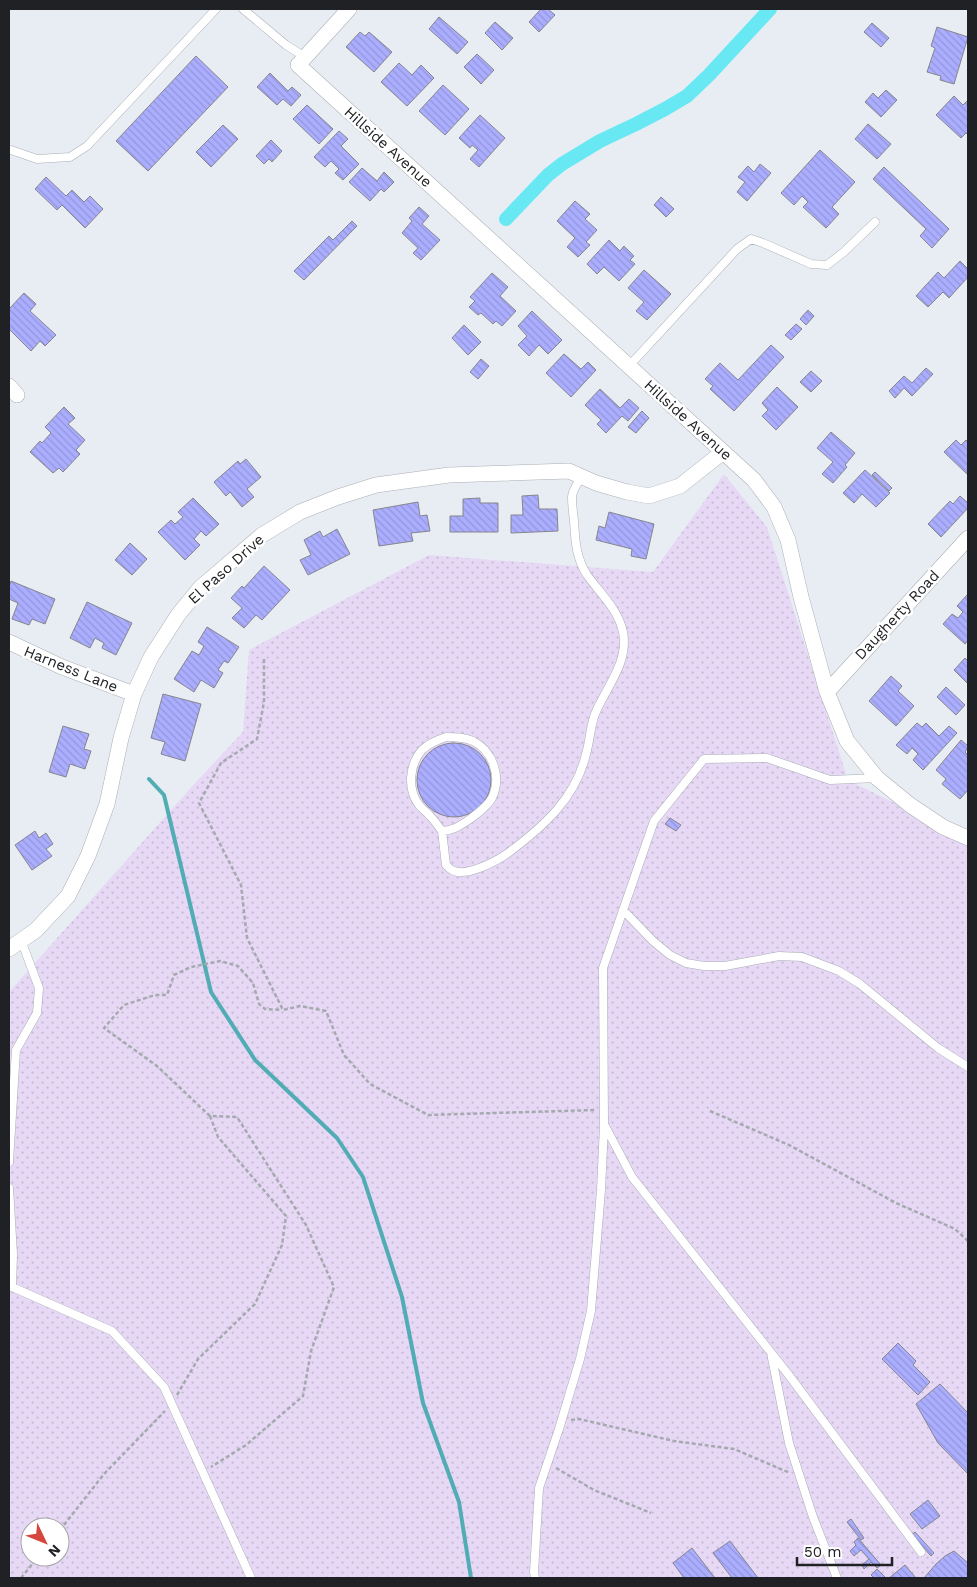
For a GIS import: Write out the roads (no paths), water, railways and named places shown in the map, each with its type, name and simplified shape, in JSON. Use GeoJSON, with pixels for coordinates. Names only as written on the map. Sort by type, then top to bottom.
{"type":"FeatureCollection","features":[{"type":"Feature","properties":{"kind":"street"},"geometry":{"type":"LineString","coordinates":[[302,61],[349,9]]}},
{"type":"Feature","properties":{"kind":"street","name":"Hillside Avenue"},"geometry":{"type":"LineString","coordinates":[[302,61],[754,480],[774,507],[788,540],[801,597],[827,692],[847,741],[877,778],[910,805],[942,827],[968,838]]}},
{"type":"Feature","properties":{"kind":"street","name":"El Paso Drive"},"geometry":{"type":"LineString","coordinates":[[15,945],[36,930],[68,896],[88,856],[107,804],[121,738],[134,694],[150,657],[178,615],[200,588],[262,535],[300,512],[376,485],[449,475],[569,472],[626,492],[649,496],[680,486],[723,452]]}},
{"type":"Feature","properties":{"kind":"street","name":"Daugherty Road"},"geometry":{"type":"LineString","coordinates":[[827,692],[968,538]]}},
{"type":"Feature","properties":{"kind":"street","name":"Harness Lane"},"geometry":{"type":"LineString","coordinates":[[9,642],[62,668],[134,694]]}},
{"type":"Feature","properties":{"kind":"lane"},"geometry":{"type":"LineString","coordinates":[[11,150],[37,159],[70,158],[87,146],[216,9]]}},
{"type":"Feature","properties":{"kind":"lane"},"geometry":{"type":"LineString","coordinates":[[243,9],[302,61]]}},
{"type":"Feature","properties":{"kind":"lane"},"geometry":{"type":"LineString","coordinates":[[629,366],[737,249],[751,239],[811,264],[826,265],[845,251],[875,222]]}},
{"type":"Feature","properties":{"kind":"lane"},"geometry":{"type":"LineString","coordinates":[[442,832],[455,830],[484,808],[492,798],[496,785],[496,771],[491,759],[483,748],[472,741],[459,737],[446,737],[433,742],[423,750],[414,762],[411,776],[412,791],[419,804],[430,815],[442,832],[446,865],[453,871],[463,872],[480,868],[504,856],[528,838],[554,814],[568,796],[584,762],[592,723],[622,658],[623,633],[612,607],[580,562],[576,547],[572,496],[581,477]]}},
{"type":"Feature","properties":{"kind":"lane"},"geometry":{"type":"LineString","coordinates":[[535,1578],[539,1488],[580,1359],[591,1311],[601,1190],[604,1124],[603,968],[654,821],[704,759],[767,758],[830,780],[877,778]]}},
{"type":"Feature","properties":{"kind":"lane"},"geometry":{"type":"LineString","coordinates":[[623,910],[653,941],[670,955],[686,963],[704,966],[726,966],[779,956],[802,957],[839,971],[860,984],[938,1048],[968,1067]]}},
{"type":"Feature","properties":{"kind":"lane"},"geometry":{"type":"LineString","coordinates":[[9,1162],[16,1050],[37,1013],[39,988],[15,945]]}},
{"type":"Feature","properties":{"kind":"lane"},"geometry":{"type":"LineString","coordinates":[[604,1124],[632,1177],[770,1352],[921,1552]]}},
{"type":"Feature","properties":{"kind":"lane"},"geometry":{"type":"LineString","coordinates":[[9,1188],[13,1254],[12,1287],[112,1331],[164,1386],[251,1578]]}},
{"type":"Feature","properties":{"kind":"lane"},"geometry":{"type":"LineString","coordinates":[[770,1352],[788,1443],[813,1517],[837,1578]]}},
{"type":"Feature","properties":{"kind":"waterway"},"geometry":{"type":"LineString","coordinates":[[506,219],[548,175],[562,164],[600,141],[687,96],[770,9]]}},
{"type":"Feature","properties":{"kind":"waterway"},"geometry":{"type":"LineString","coordinates":[[149,779],[164,795],[211,992],[255,1060],[337,1138],[363,1177],[402,1297],[423,1403],[459,1502],[471,1578]]}}]}
